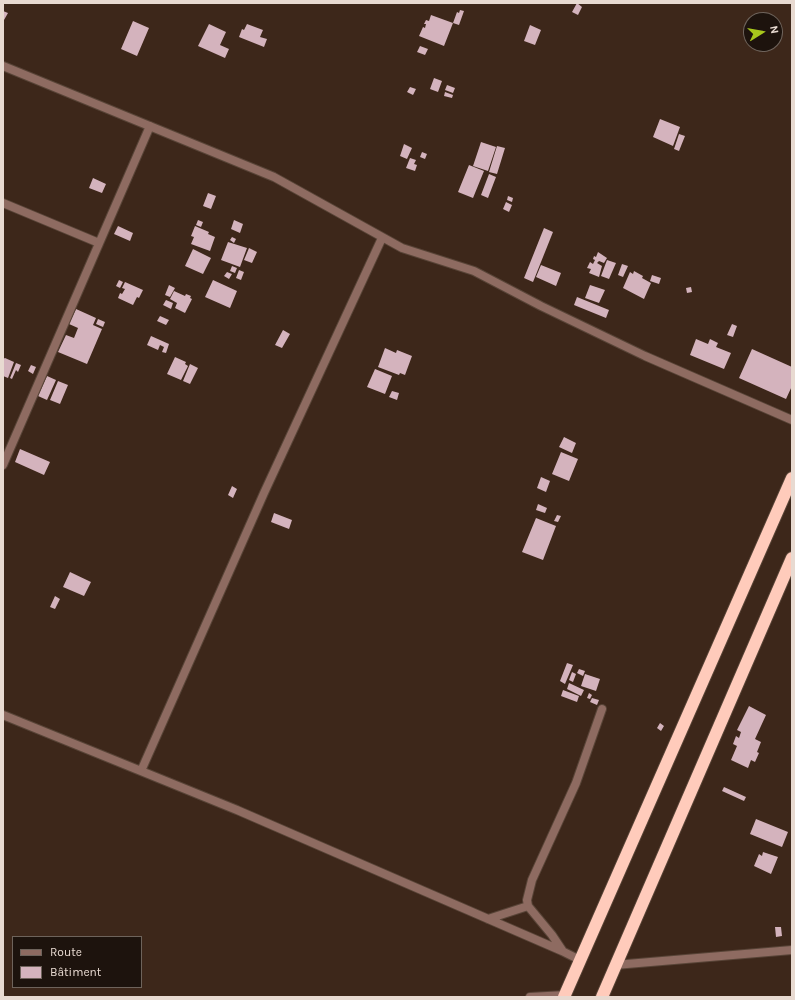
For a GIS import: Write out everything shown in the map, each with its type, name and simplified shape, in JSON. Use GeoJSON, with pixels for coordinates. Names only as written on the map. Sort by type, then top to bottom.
{"type":"FeatureCollection","features":[{"type":"Feature","properties":{"kind":"highway"},"geometry":{"type":"LineString","coordinates":[[564,996],[792,478]]}},
{"type":"Feature","properties":{"kind":"highway"},"geometry":{"type":"LineString","coordinates":[[602,997],[792,558]]}},
{"type":"Feature","properties":{"kind":"street"},"geometry":{"type":"LineString","coordinates":[[3,66],[274,177],[402,248],[474,271],[541,306],[645,356],[792,420]]}},
{"type":"Feature","properties":{"kind":"street"},"geometry":{"type":"LineString","coordinates":[[3,465],[150,126]]}},
{"type":"Feature","properties":{"kind":"street"},"geometry":{"type":"LineString","coordinates":[[3,203],[99,243]]}},
{"type":"Feature","properties":{"kind":"street"},"geometry":{"type":"LineString","coordinates":[[141,771],[264,493],[382,238]]}},
{"type":"Feature","properties":{"kind":"street"},"geometry":{"type":"LineString","coordinates":[[562,951],[552,935],[528,906],[527,900],[532,880],[576,782],[602,709]]}},
{"type":"Feature","properties":{"kind":"street"},"geometry":{"type":"LineString","coordinates":[[3,715],[237,810],[580,960]]}},
{"type":"Feature","properties":{"kind":"street"},"geometry":{"type":"LineString","coordinates":[[488,919],[528,906]]}},
{"type":"Feature","properties":{"kind":"street"},"geometry":{"type":"LineString","coordinates":[[615,965],[792,950]]}},
{"type":"Feature","properties":{"kind":"street"},"geometry":{"type":"LineString","coordinates":[[530,997],[564,996]]}},
{"type":"Feature","properties":{"kind":"building"},"geometry":{"type":"Polygon","coordinates":[[[577,3],[582,7],[578,15],[572,12],[577,3]]]}},
{"type":"Feature","properties":{"kind":"building"},"geometry":{"type":"Polygon","coordinates":[[[460,10],[464,11],[459,25],[453,23],[457,12],[459,13],[460,10]]]}},
{"type":"Feature","properties":{"kind":"building"},"geometry":{"type":"Polygon","coordinates":[[[3,11],[8,13],[4,20],[3,19],[3,11]]]}},
{"type":"Feature","properties":{"kind":"building"},"geometry":{"type":"Polygon","coordinates":[[[431,15],[453,23],[444,46],[419,36],[423,27],[425,28],[426,24],[424,24],[426,20],[429,21],[431,15]]]}},
{"type":"Feature","properties":{"kind":"building"},"geometry":{"type":"Polygon","coordinates":[[[133,21],[149,28],[137,56],[121,49],[133,21]]]}},
{"type":"Feature","properties":{"kind":"building"},"geometry":{"type":"Polygon","coordinates":[[[209,24],[226,32],[220,45],[229,49],[225,58],[198,46],[209,24]]]}},
{"type":"Feature","properties":{"kind":"building"},"geometry":{"type":"Polygon","coordinates":[[[247,24],[263,30],[260,37],[267,39],[264,47],[239,37],[242,29],[244,30],[247,24]]]}},
{"type":"Feature","properties":{"kind":"building"},"geometry":{"type":"Polygon","coordinates":[[[530,25],[541,30],[535,45],[524,41],[530,25]]]}},
{"type":"Feature","properties":{"kind":"building"},"geometry":{"type":"Polygon","coordinates":[[[420,46],[428,49],[425,55],[417,52],[420,46]]]}},
{"type":"Feature","properties":{"kind":"building"},"geometry":{"type":"Polygon","coordinates":[[[434,78],[442,81],[438,92],[430,89],[434,78]]]}},
{"type":"Feature","properties":{"kind":"building"},"geometry":{"type":"Polygon","coordinates":[[[447,85],[455,88],[453,93],[445,90],[447,85]]]}},
{"type":"Feature","properties":{"kind":"building"},"geometry":{"type":"Polygon","coordinates":[[[410,87],[416,89],[413,95],[407,92],[410,87]]]}},
{"type":"Feature","properties":{"kind":"building"},"geometry":{"type":"Polygon","coordinates":[[[445,92],[453,95],[452,98],[444,96],[445,92]]]}},
{"type":"Feature","properties":{"kind":"building"},"geometry":{"type":"Polygon","coordinates":[[[660,119],[680,127],[673,146],[653,137],[660,119]]]}},
{"type":"Feature","properties":{"kind":"building"},"geometry":{"type":"Polygon","coordinates":[[[679,134],[685,136],[679,151],[674,149],[679,134]]]}},
{"type":"Feature","properties":{"kind":"building"},"geometry":{"type":"Polygon","coordinates":[[[481,142],[496,147],[488,171],[473,166],[481,142]]]}},
{"type":"Feature","properties":{"kind":"building"},"geometry":{"type":"Polygon","coordinates":[[[404,144],[412,148],[407,159],[400,156],[404,144]]]}},
{"type":"Feature","properties":{"kind":"building"},"geometry":{"type":"Polygon","coordinates":[[[497,146],[505,148],[497,174],[489,172],[497,146]]]}},
{"type":"Feature","properties":{"kind":"building"},"geometry":{"type":"Polygon","coordinates":[[[422,152],[427,154],[425,159],[420,157],[422,152]]]}},
{"type":"Feature","properties":{"kind":"building"},"geometry":{"type":"Polygon","coordinates":[[[410,158],[416,160],[414,164],[417,165],[415,171],[406,168],[410,158]]]}},
{"type":"Feature","properties":{"kind":"building"},"geometry":{"type":"Polygon","coordinates":[[[469,165],[484,171],[473,198],[458,192],[469,165]]]}},
{"type":"Feature","properties":{"kind":"building"},"geometry":{"type":"Polygon","coordinates":[[[489,174],[496,177],[488,198],[481,195],[489,174]]]}},
{"type":"Feature","properties":{"kind":"building"},"geometry":{"type":"Polygon","coordinates":[[[93,178],[106,184],[102,193],[89,188],[93,178]]]}},
{"type":"Feature","properties":{"kind":"building"},"geometry":{"type":"Polygon","coordinates":[[[208,193],[216,196],[211,209],[203,206],[208,193]]]}},
{"type":"Feature","properties":{"kind":"building"},"geometry":{"type":"Polygon","coordinates":[[[508,196],[513,198],[512,202],[507,200],[508,196]]]}},
{"type":"Feature","properties":{"kind":"building"},"geometry":{"type":"Polygon","coordinates":[[[506,202],[512,205],[509,212],[503,209],[506,202]]]}},
{"type":"Feature","properties":{"kind":"building"},"geometry":{"type":"Polygon","coordinates":[[[198,220],[203,222],[201,227],[196,225],[198,220]]]}},
{"type":"Feature","properties":{"kind":"building"},"geometry":{"type":"Polygon","coordinates":[[[234,220],[243,224],[240,233],[231,229],[234,220]]]}},
{"type":"Feature","properties":{"kind":"building"},"geometry":{"type":"Polygon","coordinates":[[[118,226],[133,233],[130,241],[114,234],[118,226]]]}},
{"type":"Feature","properties":{"kind":"building"},"geometry":{"type":"Polygon","coordinates":[[[195,226],[209,232],[208,234],[215,237],[210,251],[191,244],[194,237],[191,236],[195,226]]]}},
{"type":"Feature","properties":{"kind":"building"},"geometry":{"type":"Polygon","coordinates":[[[544,228],[553,232],[533,282],[524,278],[544,228]]]}},
{"type":"Feature","properties":{"kind":"building"},"geometry":{"type":"Polygon","coordinates":[[[232,237],[236,239],[234,243],[230,240],[232,237]]]}},
{"type":"Feature","properties":{"kind":"building"},"geometry":{"type":"Polygon","coordinates":[[[228,242],[247,248],[240,267],[221,260],[228,242]]]}},
{"type":"Feature","properties":{"kind":"building"},"geometry":{"type":"Polygon","coordinates":[[[249,248],[257,252],[252,263],[244,260],[249,248]]]}},
{"type":"Feature","properties":{"kind":"building"},"geometry":{"type":"Polygon","coordinates":[[[193,249],[211,258],[203,274],[185,266],[193,249]]]}},
{"type":"Feature","properties":{"kind":"building"},"geometry":{"type":"Polygon","coordinates":[[[598,252],[607,258],[604,263],[599,261],[597,263],[602,266],[599,277],[589,273],[591,269],[587,268],[590,262],[593,264],[595,260],[593,259],[594,256],[596,257],[598,252]]]}},
{"type":"Feature","properties":{"kind":"building"},"geometry":{"type":"Polygon","coordinates":[[[607,260],[616,263],[609,279],[601,276],[607,260]]]}},
{"type":"Feature","properties":{"kind":"building"},"geometry":{"type":"Polygon","coordinates":[[[622,264],[628,266],[623,277],[618,275],[622,264]]]}},
{"type":"Feature","properties":{"kind":"building"},"geometry":{"type":"Polygon","coordinates":[[[541,265],[561,273],[556,286],[536,277],[541,265]]]}},
{"type":"Feature","properties":{"kind":"building"},"geometry":{"type":"Polygon","coordinates":[[[232,266],[237,268],[235,273],[230,271],[232,266]]]}},
{"type":"Feature","properties":{"kind":"building"},"geometry":{"type":"Polygon","coordinates":[[[239,270],[244,272],[241,280],[236,278],[239,270]]]}},
{"type":"Feature","properties":{"kind":"building"},"geometry":{"type":"Polygon","coordinates":[[[634,271],[651,283],[644,299],[623,288],[630,272],[633,274],[634,271]]]}},
{"type":"Feature","properties":{"kind":"building"},"geometry":{"type":"Polygon","coordinates":[[[227,272],[232,274],[229,279],[224,276],[227,272]]]}},
{"type":"Feature","properties":{"kind":"building"},"geometry":{"type":"Polygon","coordinates":[[[652,275],[661,278],[659,284],[650,281],[652,275]]]}},
{"type":"Feature","properties":{"kind":"building"},"geometry":{"type":"Polygon","coordinates":[[[119,280],[123,282],[120,288],[116,286],[119,280]]]}},
{"type":"Feature","properties":{"kind":"building"},"geometry":{"type":"Polygon","coordinates":[[[213,280],[237,291],[230,308],[205,297],[213,280]]]}},
{"type":"Feature","properties":{"kind":"building"},"geometry":{"type":"Polygon","coordinates":[[[125,282],[143,290],[133,305],[118,298],[120,293],[122,294],[125,289],[122,288],[125,282]]]}},
{"type":"Feature","properties":{"kind":"building"},"geometry":{"type":"Polygon","coordinates":[[[169,285],[175,288],[170,297],[165,295],[169,285]]]}},
{"type":"Feature","properties":{"kind":"building"},"geometry":{"type":"Polygon","coordinates":[[[590,285],[605,290],[599,303],[585,298],[590,285]]]}},
{"type":"Feature","properties":{"kind":"building"},"geometry":{"type":"Polygon","coordinates":[[[691,287],[692,292],[687,293],[686,288],[691,287]]]}},
{"type":"Feature","properties":{"kind":"building"},"geometry":{"type":"Polygon","coordinates":[[[174,291],[185,296],[186,294],[191,296],[190,298],[192,299],[185,313],[175,308],[177,303],[170,299],[174,291]]]}},
{"type":"Feature","properties":{"kind":"building"},"geometry":{"type":"Polygon","coordinates":[[[577,297],[609,310],[606,318],[574,305],[577,297]]]}},
{"type":"Feature","properties":{"kind":"building"},"geometry":{"type":"Polygon","coordinates":[[[166,300],[173,303],[171,309],[163,305],[166,300]]]}},
{"type":"Feature","properties":{"kind":"building"},"geometry":{"type":"Polygon","coordinates":[[[76,309],[96,318],[93,325],[102,329],[87,364],[58,352],[66,335],[74,338],[78,328],[69,324],[76,309]]]}},
{"type":"Feature","properties":{"kind":"building"},"geometry":{"type":"Polygon","coordinates":[[[160,316],[169,320],[166,325],[157,321],[160,316]]]}},
{"type":"Feature","properties":{"kind":"building"},"geometry":{"type":"Polygon","coordinates":[[[98,319],[105,322],[103,327],[96,324],[98,319]]]}},
{"type":"Feature","properties":{"kind":"building"},"geometry":{"type":"Polygon","coordinates":[[[732,324],[737,326],[733,337],[727,335],[732,324]]]}},
{"type":"Feature","properties":{"kind":"building"},"geometry":{"type":"Polygon","coordinates":[[[283,330],[290,334],[282,348],[275,345],[283,330]]]}},
{"type":"Feature","properties":{"kind":"building"},"geometry":{"type":"Polygon","coordinates":[[[151,336],[169,344],[166,353],[162,352],[164,347],[160,345],[158,350],[147,345],[151,336]]]}},
{"type":"Feature","properties":{"kind":"building"},"geometry":{"type":"Polygon","coordinates":[[[696,339],[708,344],[710,339],[718,343],[716,347],[731,353],[724,369],[690,355],[696,339]]]}},
{"type":"Feature","properties":{"kind":"building"},"geometry":{"type":"Polygon","coordinates":[[[385,348],[396,353],[397,350],[412,356],[405,375],[400,373],[399,375],[378,367],[385,348]]]}},
{"type":"Feature","properties":{"kind":"building"},"geometry":{"type":"Polygon","coordinates":[[[752,349],[792,367],[792,386],[786,399],[739,378],[752,349]]]}},
{"type":"Feature","properties":{"kind":"building"},"geometry":{"type":"Polygon","coordinates":[[[175,357],[186,362],[185,364],[188,366],[181,380],[167,374],[175,357]]]}},
{"type":"Feature","properties":{"kind":"building"},"geometry":{"type":"Polygon","coordinates":[[[5,358],[14,362],[8,378],[3,376],[3,359],[5,358]]]}},
{"type":"Feature","properties":{"kind":"building"},"geometry":{"type":"Polygon","coordinates":[[[16,363],[21,365],[18,372],[16,370],[12,379],[10,378],[16,363]]]}},
{"type":"Feature","properties":{"kind":"building"},"geometry":{"type":"Polygon","coordinates":[[[190,364],[198,368],[190,384],[183,381],[190,364]]]}},
{"type":"Feature","properties":{"kind":"building"},"geometry":{"type":"Polygon","coordinates":[[[31,365],[36,367],[33,374],[28,371],[31,365]]]}},
{"type":"Feature","properties":{"kind":"building"},"geometry":{"type":"Polygon","coordinates":[[[375,369],[392,376],[385,394],[367,387],[375,369]]]}},
{"type":"Feature","properties":{"kind":"building"},"geometry":{"type":"Polygon","coordinates":[[[47,376],[56,380],[47,400],[38,396],[47,376]]]}},
{"type":"Feature","properties":{"kind":"building"},"geometry":{"type":"Polygon","coordinates":[[[58,381],[68,385],[60,404],[50,400],[58,381]]]}},
{"type":"Feature","properties":{"kind":"building"},"geometry":{"type":"Polygon","coordinates":[[[392,391],[399,393],[397,400],[389,397],[392,391]]]}},
{"type":"Feature","properties":{"kind":"building"},"geometry":{"type":"Polygon","coordinates":[[[564,437],[576,443],[572,453],[559,447],[564,437]]]}},
{"type":"Feature","properties":{"kind":"building"},"geometry":{"type":"Polygon","coordinates":[[[20,449],[50,462],[44,475],[15,462],[20,449]]]}},
{"type":"Feature","properties":{"kind":"building"},"geometry":{"type":"Polygon","coordinates":[[[561,452],[578,459],[569,481],[552,474],[561,452]]]}},
{"type":"Feature","properties":{"kind":"building"},"geometry":{"type":"Polygon","coordinates":[[[541,477],[550,481],[546,492],[537,488],[541,477]]]}},
{"type":"Feature","properties":{"kind":"building"},"geometry":{"type":"Polygon","coordinates":[[[232,486],[237,489],[233,498],[228,495],[232,486]]]}},
{"type":"Feature","properties":{"kind":"building"},"geometry":{"type":"Polygon","coordinates":[[[538,504],[547,508],[545,513],[536,510],[538,504]]]}},
{"type":"Feature","properties":{"kind":"building"},"geometry":{"type":"Polygon","coordinates":[[[274,513],[292,520],[289,529],[271,522],[274,513]]]}},
{"type":"Feature","properties":{"kind":"building"},"geometry":{"type":"Polygon","coordinates":[[[557,515],[561,516],[558,522],[554,521],[557,515]]]}},
{"type":"Feature","properties":{"kind":"building"},"geometry":{"type":"Polygon","coordinates":[[[536,518],[556,526],[543,560],[522,552],[536,518]]]}},
{"type":"Feature","properties":{"kind":"building"},"geometry":{"type":"Polygon","coordinates":[[[70,572],[91,582],[84,596],[63,587],[70,572]]]}},
{"type":"Feature","properties":{"kind":"building"},"geometry":{"type":"Polygon","coordinates":[[[55,596],[60,599],[55,609],[50,607],[55,596]]]}},
{"type":"Feature","properties":{"kind":"building"},"geometry":{"type":"Polygon","coordinates":[[[567,663],[573,665],[565,684],[560,681],[567,663]]]}},
{"type":"Feature","properties":{"kind":"building"},"geometry":{"type":"Polygon","coordinates":[[[579,669],[585,671],[583,676],[577,673],[579,669]]]}},
{"type":"Feature","properties":{"kind":"building"},"geometry":{"type":"Polygon","coordinates":[[[572,672],[576,674],[573,682],[569,680],[572,672]]]}},
{"type":"Feature","properties":{"kind":"building"},"geometry":{"type":"Polygon","coordinates":[[[585,674],[600,679],[596,691],[581,686],[585,674]]]}},
{"type":"Feature","properties":{"kind":"building"},"geometry":{"type":"Polygon","coordinates":[[[569,683],[584,690],[581,696],[567,689],[569,683]]]}},
{"type":"Feature","properties":{"kind":"building"},"geometry":{"type":"Polygon","coordinates":[[[563,690],[579,696],[577,702],[561,696],[563,690]]]}},
{"type":"Feature","properties":{"kind":"building"},"geometry":{"type":"Polygon","coordinates":[[[589,693],[592,695],[590,699],[587,698],[589,693]]]}},
{"type":"Feature","properties":{"kind":"building"},"geometry":{"type":"Polygon","coordinates":[[[592,698],[599,700],[597,705],[590,702],[592,698]]]}},
{"type":"Feature","properties":{"kind":"building"},"geometry":{"type":"Polygon","coordinates":[[[749,706],[766,715],[755,739],[761,742],[757,752],[759,753],[755,762],[751,760],[748,768],[731,760],[737,746],[733,744],[736,736],[739,738],[741,732],[737,730],[749,706]]]}},
{"type":"Feature","properties":{"kind":"building"},"geometry":{"type":"Polygon","coordinates":[[[660,723],[664,726],[661,731],[657,728],[660,723]]]}},
{"type":"Feature","properties":{"kind":"building"},"geometry":{"type":"Polygon","coordinates":[[[724,787],[746,797],[744,801],[722,791],[724,787]]]}},
{"type":"Feature","properties":{"kind":"building"},"geometry":{"type":"Polygon","coordinates":[[[756,819],[788,832],[782,847],[750,834],[756,819]]]}},
{"type":"Feature","properties":{"kind":"building"},"geometry":{"type":"Polygon","coordinates":[[[763,852],[778,857],[771,874],[754,866],[759,854],[762,856],[763,852]]]}},
{"type":"Feature","properties":{"kind":"building"},"geometry":{"type":"Polygon","coordinates":[[[775,927],[781,927],[782,936],[776,937],[775,927]]]}}]}
